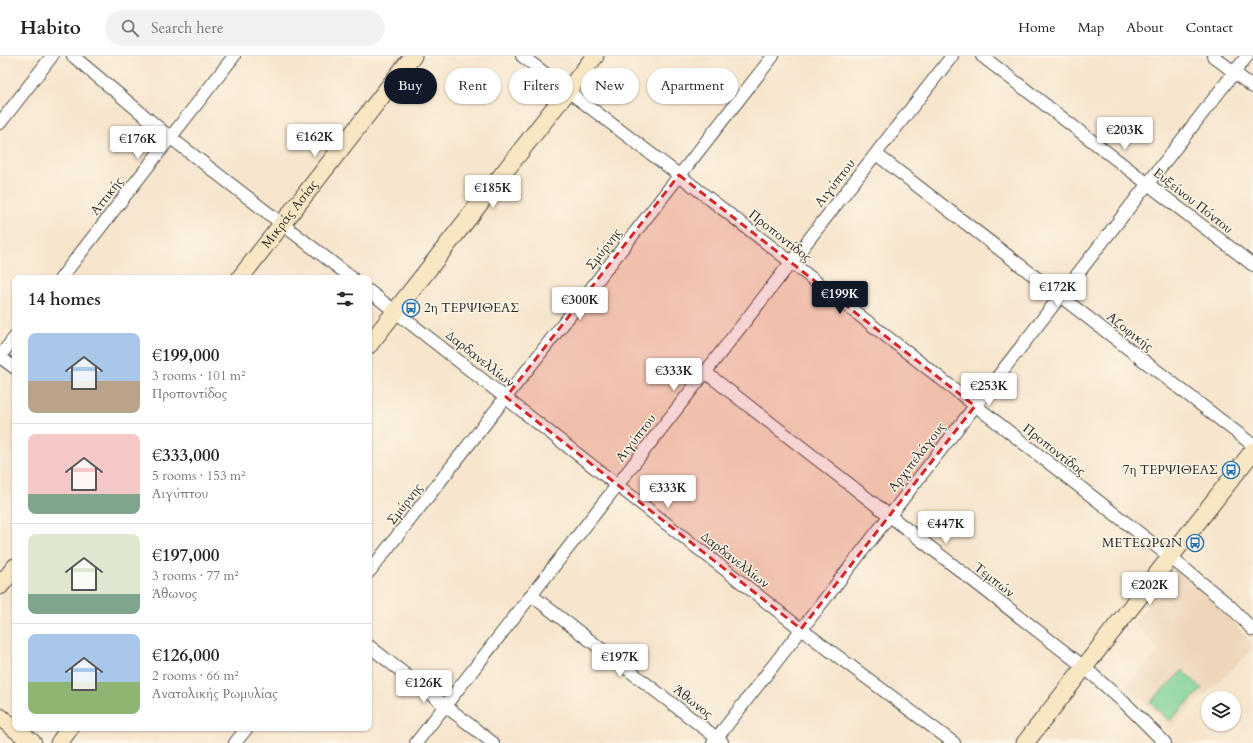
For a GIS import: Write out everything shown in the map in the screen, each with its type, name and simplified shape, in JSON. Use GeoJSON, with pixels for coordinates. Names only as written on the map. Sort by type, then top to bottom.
{"type":"FeatureCollection","features":[{"type":"Feature","properties":{"kind":"street"},"geometry":{"type":"LineString","coordinates":[[0,123],[52,56]]}},
{"type":"Feature","properties":{"kind":"street"},"geometry":{"type":"LineString","coordinates":[[73,56],[171,138],[348,275]]}},
{"type":"Feature","properties":{"kind":"street","name":"Αττικής"},"geometry":{"type":"LineString","coordinates":[[63,275],[234,56]]}},
{"type":"Feature","properties":{"kind":"street","name":"Μικράς Ασίας"},"geometry":{"type":"LineString","coordinates":[[242,275],[413,56]]}},
{"type":"Feature","properties":{"kind":"street","name":"Προποντίδος"},"geometry":{"type":"LineString","coordinates":[[522,56],[538,68]]}},
{"type":"Feature","properties":{"kind":"street"},"geometry":{"type":"LineString","coordinates":[[573,83],[594,56]]}},
{"type":"Feature","properties":{"kind":"street","name":"Σμύρνης"},"geometry":{"type":"LineString","coordinates":[[372,568],[773,56]]}},
{"type":"Feature","properties":{"kind":"street","name":"Αιγύπτου"},"geometry":{"type":"LineString","coordinates":[[416,743],[952,56]]}},
{"type":"Feature","properties":{"kind":"street","name":"Ευξείνου Πόντου"},"geometry":{"type":"LineString","coordinates":[[982,56],[1253,265]]}},
{"type":"Feature","properties":{"kind":"street"},"geometry":{"type":"LineString","coordinates":[[1213,56],[1253,87]]}},
{"type":"Feature","properties":{"kind":"street","name":"Αρχιπελάγους"},"geometry":{"type":"LineString","coordinates":[[717,741],[801,629],[1247,56]]}},
{"type":"Feature","properties":{"kind":"street","name":"Προποντίδος"},"geometry":{"type":"LineString","coordinates":[[573,94],[1170,557],[1230,606],[1253,630]]}},
{"type":"Feature","properties":{"kind":"street"},"geometry":{"type":"LineString","coordinates":[[372,341],[557,104]]}},
{"type":"Feature","properties":{"kind":"street","name":"Αζοφικής"},"geometry":{"type":"LineString","coordinates":[[876,154],[1061,295],[1253,445]]}},
{"type":"Feature","properties":{"kind":"street","name":"Δαρδανελλίων"},"geometry":{"type":"LineString","coordinates":[[372,293],[801,629],[954,743]]}},
{"type":"Feature","properties":{"kind":"street"},"geometry":{"type":"LineString","coordinates":[[12,341],[0,356],[12,366]]}},
{"type":"Feature","properties":{"kind":"street","name":"Τεμπών"},"geometry":{"type":"LineString","coordinates":[[705,372],[1084,667],[1128,706],[1165,743]]}},
{"type":"Feature","properties":{"kind":"street"},"geometry":{"type":"LineString","coordinates":[[1025,743],[1253,451]]}},
{"type":"Feature","properties":{"kind":"street"},"geometry":{"type":"LineString","coordinates":[[0,586],[12,571]]}},
{"type":"Feature","properties":{"kind":"street","name":"Άθωνος"},"geometry":{"type":"LineString","coordinates":[[531,595],[717,741]]}},
{"type":"Feature","properties":{"kind":"street"},"geometry":{"type":"LineString","coordinates":[[372,648],[493,743]]}},
{"type":"Feature","properties":{"kind":"street"},"geometry":{"type":"LineString","coordinates":[[0,717],[12,726]]}},
{"type":"Feature","properties":{"kind":"street"},"geometry":{"type":"LineString","coordinates":[[18,731],[33,743]]}},
{"type":"Feature","properties":{"kind":"street"},"geometry":{"type":"LineString","coordinates":[[59,743],[68,731]]}},
{"type":"Feature","properties":{"kind":"street"},"geometry":{"type":"LineString","coordinates":[[235,743],[245,731]]}},
{"type":"Feature","properties":{"kind":"highlighted area"},"geometry":{"type":"Polygon","coordinates":[[[679,175],[975,406],[801,629],[506,397],[679,175]]]}},
{"type":"Feature","properties":{"kind":"shaded area"},"geometry":{"type":"Polygon","coordinates":[[[1175,569],[1221,607],[1253,645],[1253,649],[1208,691],[1201,691],[1201,698],[1171,726],[1126,686],[1160,651],[1134,623],[1175,569]]]}},
{"type":"Feature","properties":{"kind":"green space"},"geometry":{"type":"Polygon","coordinates":[[[1183,670],[1202,689],[1169,721],[1150,702],[1183,670]]]}},
{"type":"Feature","properties":{"kind":"place","name":"2η ΤΕΡΨΙΘΕΑΣ"},"geometry":{"type":"Point","coordinates":[411,308]}},
{"type":"Feature","properties":{"kind":"place","name":"7η ΤΕΡΨΙΘΕΑΣ"},"geometry":{"type":"Point","coordinates":[1231,470]}},
{"type":"Feature","properties":{"kind":"place","name":"ΜΕΤΕΩΡΩΝ"},"geometry":{"type":"Point","coordinates":[1195,543]}}]}
